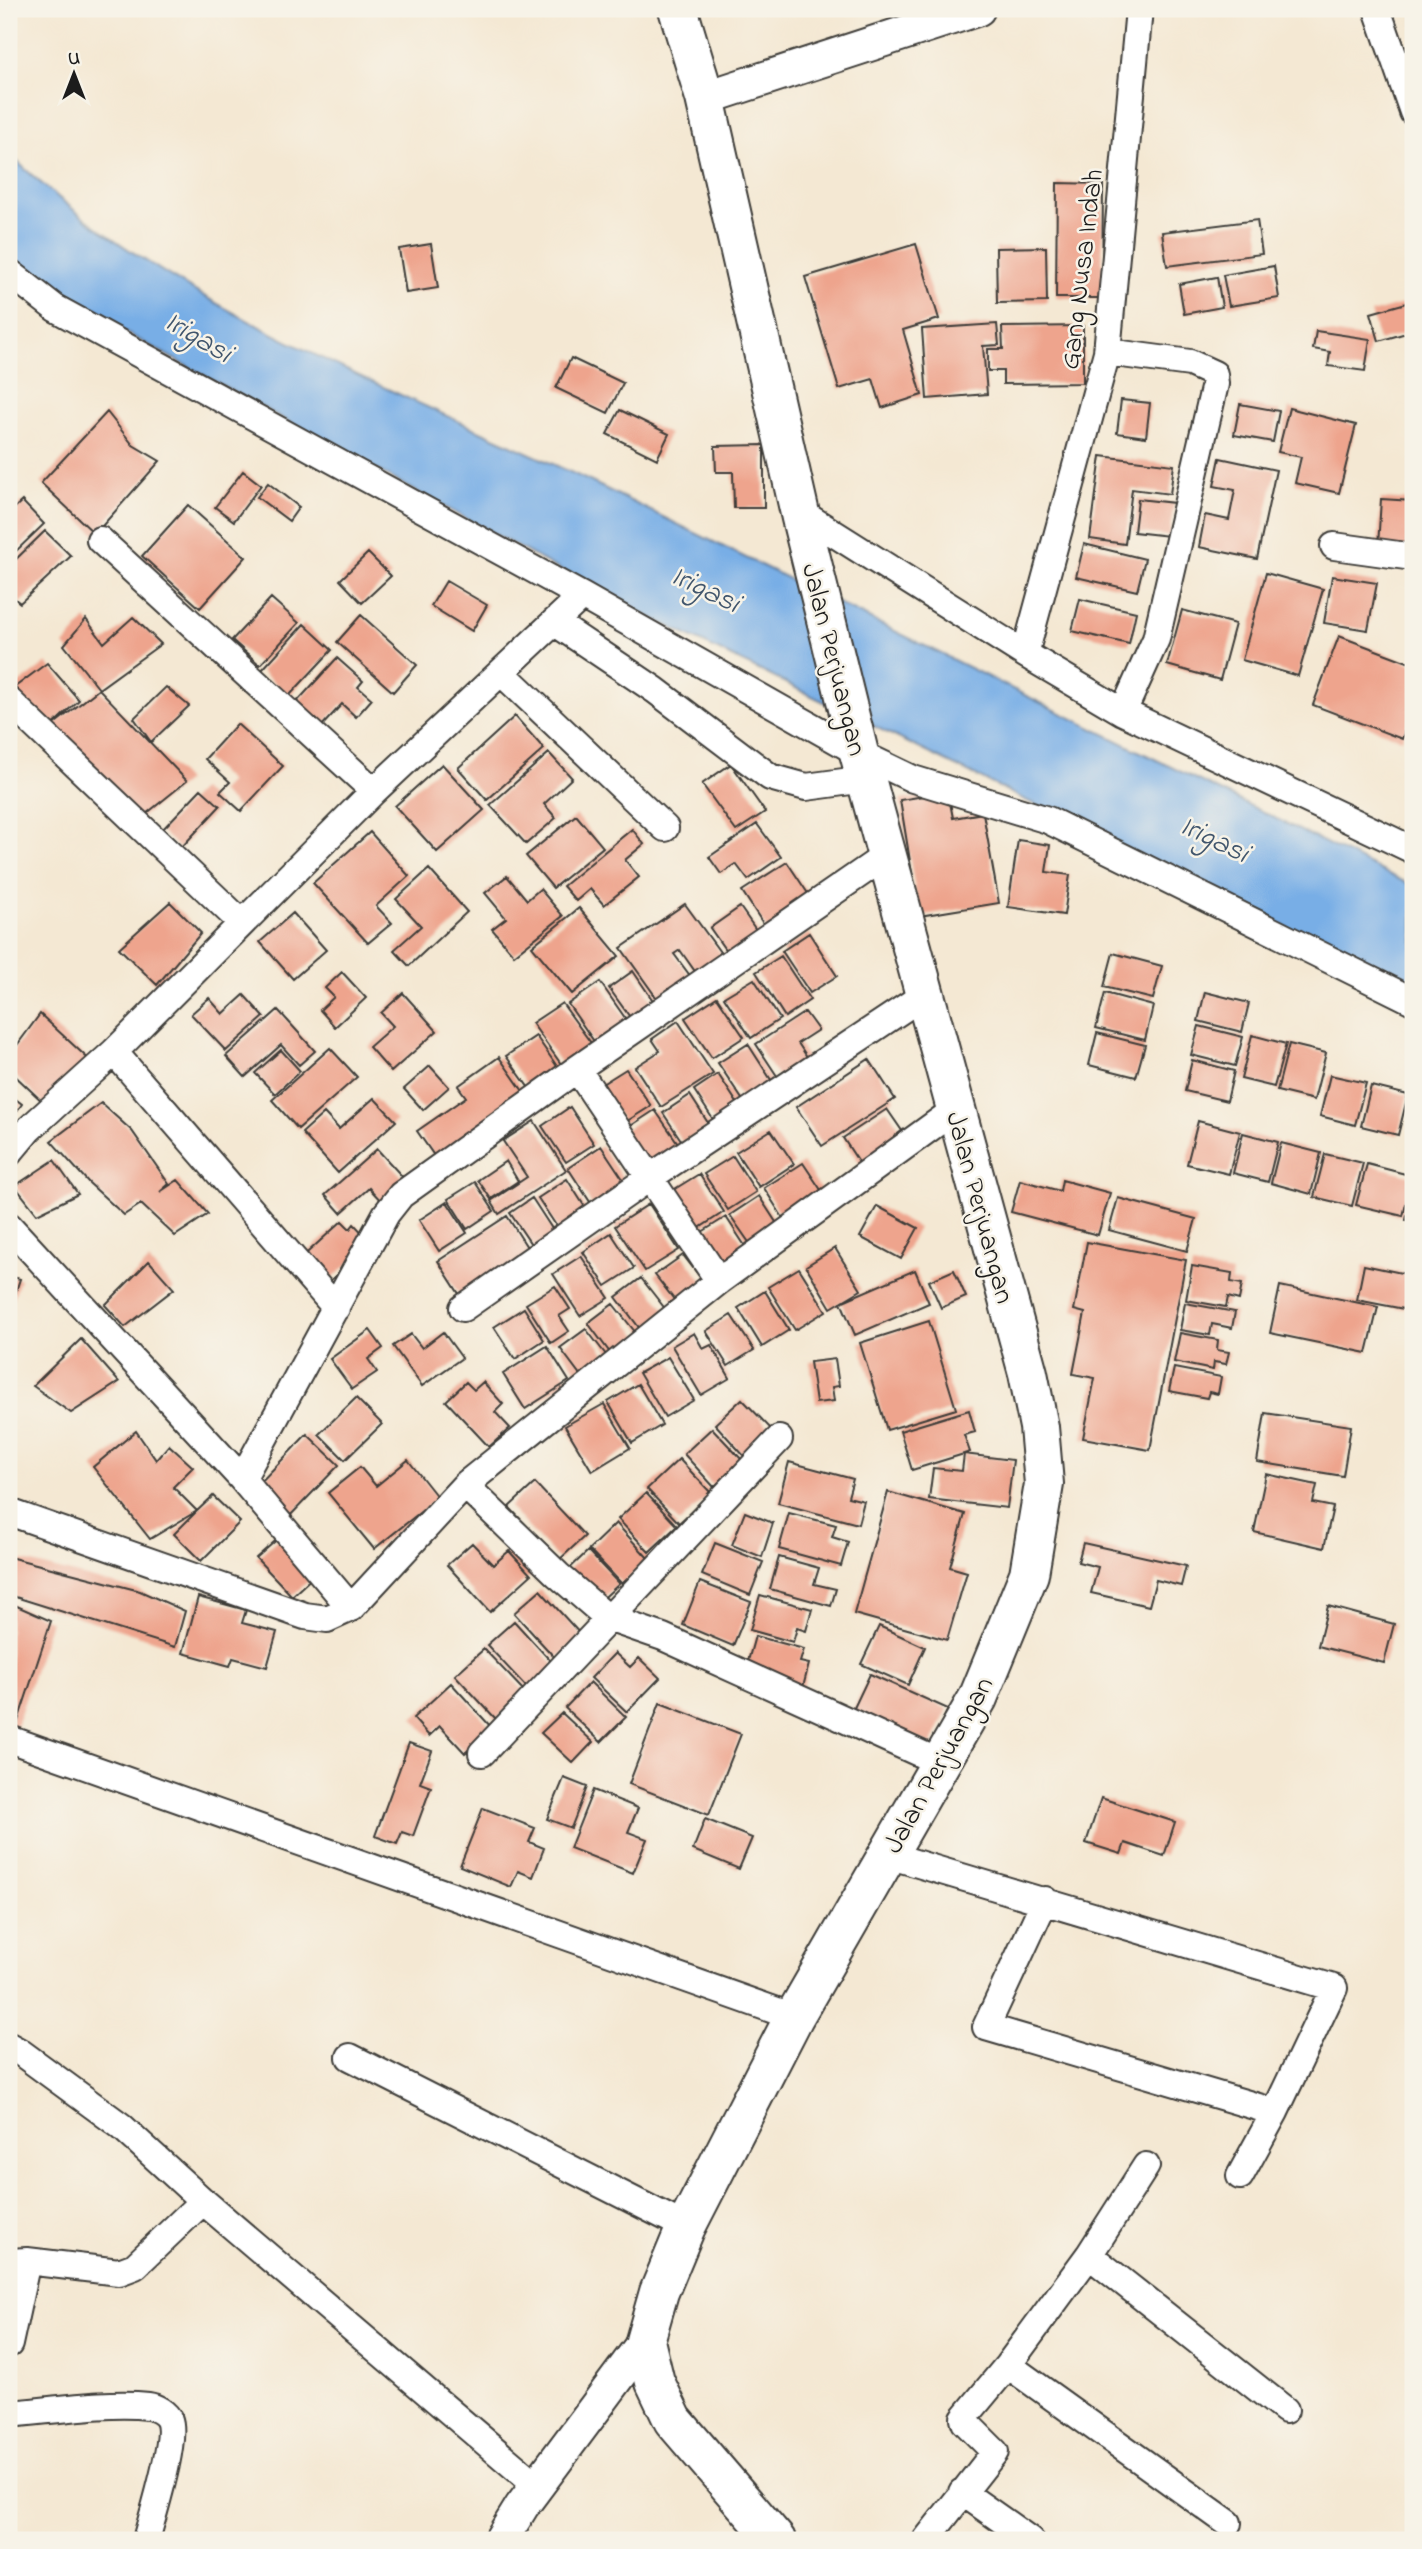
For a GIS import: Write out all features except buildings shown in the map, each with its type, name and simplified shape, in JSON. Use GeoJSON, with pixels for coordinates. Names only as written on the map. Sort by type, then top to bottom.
{"type":"FeatureCollection","features":[{"type":"Feature","properties":{"kind":"main road","name":"Jalan Perjuangan"},"geometry":{"type":"LineString","coordinates":[[645,2341],[659,2292],[686,2227],[794,2017],[978,1698],[1029,1574],[1044,1484],[1039,1427],[1028,1373],[927,993],[860,757],[800,515],[705,98],[678,9]]}},
{"type":"Feature","properties":{"kind":"main road"},"geometry":{"type":"LineString","coordinates":[[645,2341],[654,2382],[673,2420],[776,2540]]}},
{"type":"Feature","properties":{"kind":"street"},"geometry":{"type":"LineString","coordinates":[[705,98],[978,9]]}},
{"type":"Feature","properties":{"kind":"street","name":"Gang Nusa Indah"},"geometry":{"type":"LineString","coordinates":[[1025,654],[1107,352],[1139,9]]}},
{"type":"Feature","properties":{"kind":"street"},"geometry":{"type":"LineString","coordinates":[[1377,9],[1413,112]]}},
{"type":"Feature","properties":{"kind":"street"},"geometry":{"type":"LineString","coordinates":[[9,272],[55,308],[582,596],[860,757],[913,779],[1048,820],[1413,1001]]}},
{"type":"Feature","properties":{"kind":"street"},"geometry":{"type":"LineString","coordinates":[[1107,352],[1189,363],[1214,374],[1215,384],[1156,639],[1123,712]]}},
{"type":"Feature","properties":{"kind":"street"},"geometry":{"type":"LineString","coordinates":[[800,515],[1123,712],[1413,849]]}},
{"type":"Feature","properties":{"kind":"street"},"geometry":{"type":"LineString","coordinates":[[100,540],[374,790]]}},
{"type":"Feature","properties":{"kind":"street"},"geometry":{"type":"LineString","coordinates":[[1334,546],[1413,557]]}},
{"type":"Feature","properties":{"kind":"street"},"geometry":{"type":"LineString","coordinates":[[9,1153],[19,1127],[114,1052],[374,790],[582,596]]}},
{"type":"Feature","properties":{"kind":"street"},"geometry":{"type":"LineString","coordinates":[[554,622],[654,691],[770,777],[806,787],[860,757]]}},
{"type":"Feature","properties":{"kind":"street"},"geometry":{"type":"LineString","coordinates":[[501,672],[665,828]]}},
{"type":"Feature","properties":{"kind":"street"},"geometry":{"type":"LineString","coordinates":[[9,701],[242,923]]}},
{"type":"Feature","properties":{"kind":"street"},"geometry":{"type":"LineString","coordinates":[[242,1479],[386,1214],[401,1195],[577,1069],[887,855]]}},
{"type":"Feature","properties":{"kind":"street"},"geometry":{"type":"LineString","coordinates":[[463,1308],[649,1178],[927,993]]}},
{"type":"Feature","properties":{"kind":"street"},"geometry":{"type":"LineString","coordinates":[[114,1052],[335,1308]]}},
{"type":"Feature","properties":{"kind":"street"},"geometry":{"type":"LineString","coordinates":[[577,1069],[719,1281]]}},
{"type":"Feature","properties":{"kind":"street"},"geometry":{"type":"LineString","coordinates":[[9,1512],[305,1616],[327,1619],[351,1608],[465,1485],[719,1281],[956,1109]]}},
{"type":"Feature","properties":{"kind":"street"},"geometry":{"type":"LineString","coordinates":[[9,1226],[242,1479],[351,1608]]}},
{"type":"Feature","properties":{"kind":"street"},"geometry":{"type":"LineString","coordinates":[[482,1753],[779,1439]]}},
{"type":"Feature","properties":{"kind":"street"},"geometry":{"type":"LineString","coordinates":[[465,1485],[558,1575],[608,1618],[663,1637],[941,1763]]}},
{"type":"Feature","properties":{"kind":"street"},"geometry":{"type":"LineString","coordinates":[[9,1739],[794,2017]]}},
{"type":"Feature","properties":{"kind":"street"},"geometry":{"type":"LineString","coordinates":[[888,1855],[1334,1988],[1275,2112],[1240,2176]]}},
{"type":"Feature","properties":{"kind":"street"},"geometry":{"type":"LineString","coordinates":[[1045,1900],[986,2027],[1275,2112]]}},
{"type":"Feature","properties":{"kind":"street"},"geometry":{"type":"LineString","coordinates":[[9,2046],[121,2126],[203,2201],[537,2486]]}},
{"type":"Feature","properties":{"kind":"street"},"geometry":{"type":"LineString","coordinates":[[350,2057],[686,2227]]}},
{"type":"Feature","properties":{"kind":"street"},"geometry":{"type":"LineString","coordinates":[[926,2540],[995,2452],[964,2418],[1008,2365],[1088,2255],[1146,2166]]}},
{"type":"Feature","properties":{"kind":"street"},"geometry":{"type":"LineString","coordinates":[[9,2344],[18,2262],[120,2272],[135,2266],[203,2201]]}},
{"type":"Feature","properties":{"kind":"street"},"geometry":{"type":"LineString","coordinates":[[1088,2255],[1285,2410]]}},
{"type":"Feature","properties":{"kind":"street"},"geometry":{"type":"LineString","coordinates":[[501,2540],[537,2486],[645,2341]]}},
{"type":"Feature","properties":{"kind":"street"},"geometry":{"type":"LineString","coordinates":[[1008,2365],[1228,2523]]}},
{"type":"Feature","properties":{"kind":"street"},"geometry":{"type":"LineString","coordinates":[[9,2414],[122,2406],[149,2406],[162,2411],[169,2419],[171,2428],[169,2449],[146,2540]]}},
{"type":"Feature","properties":{"kind":"street"},"geometry":{"type":"LineString","coordinates":[[962,2492],[1030,2540]]}},
{"type":"Feature","properties":{"kind":"water","name":"Irigasi"},"geometry":{"type":"Polygon","coordinates":[[[9,154],[73,209],[142,259],[292,344],[604,488],[1413,886],[1413,989],[617,601],[9,269],[9,154]]]}}]}
